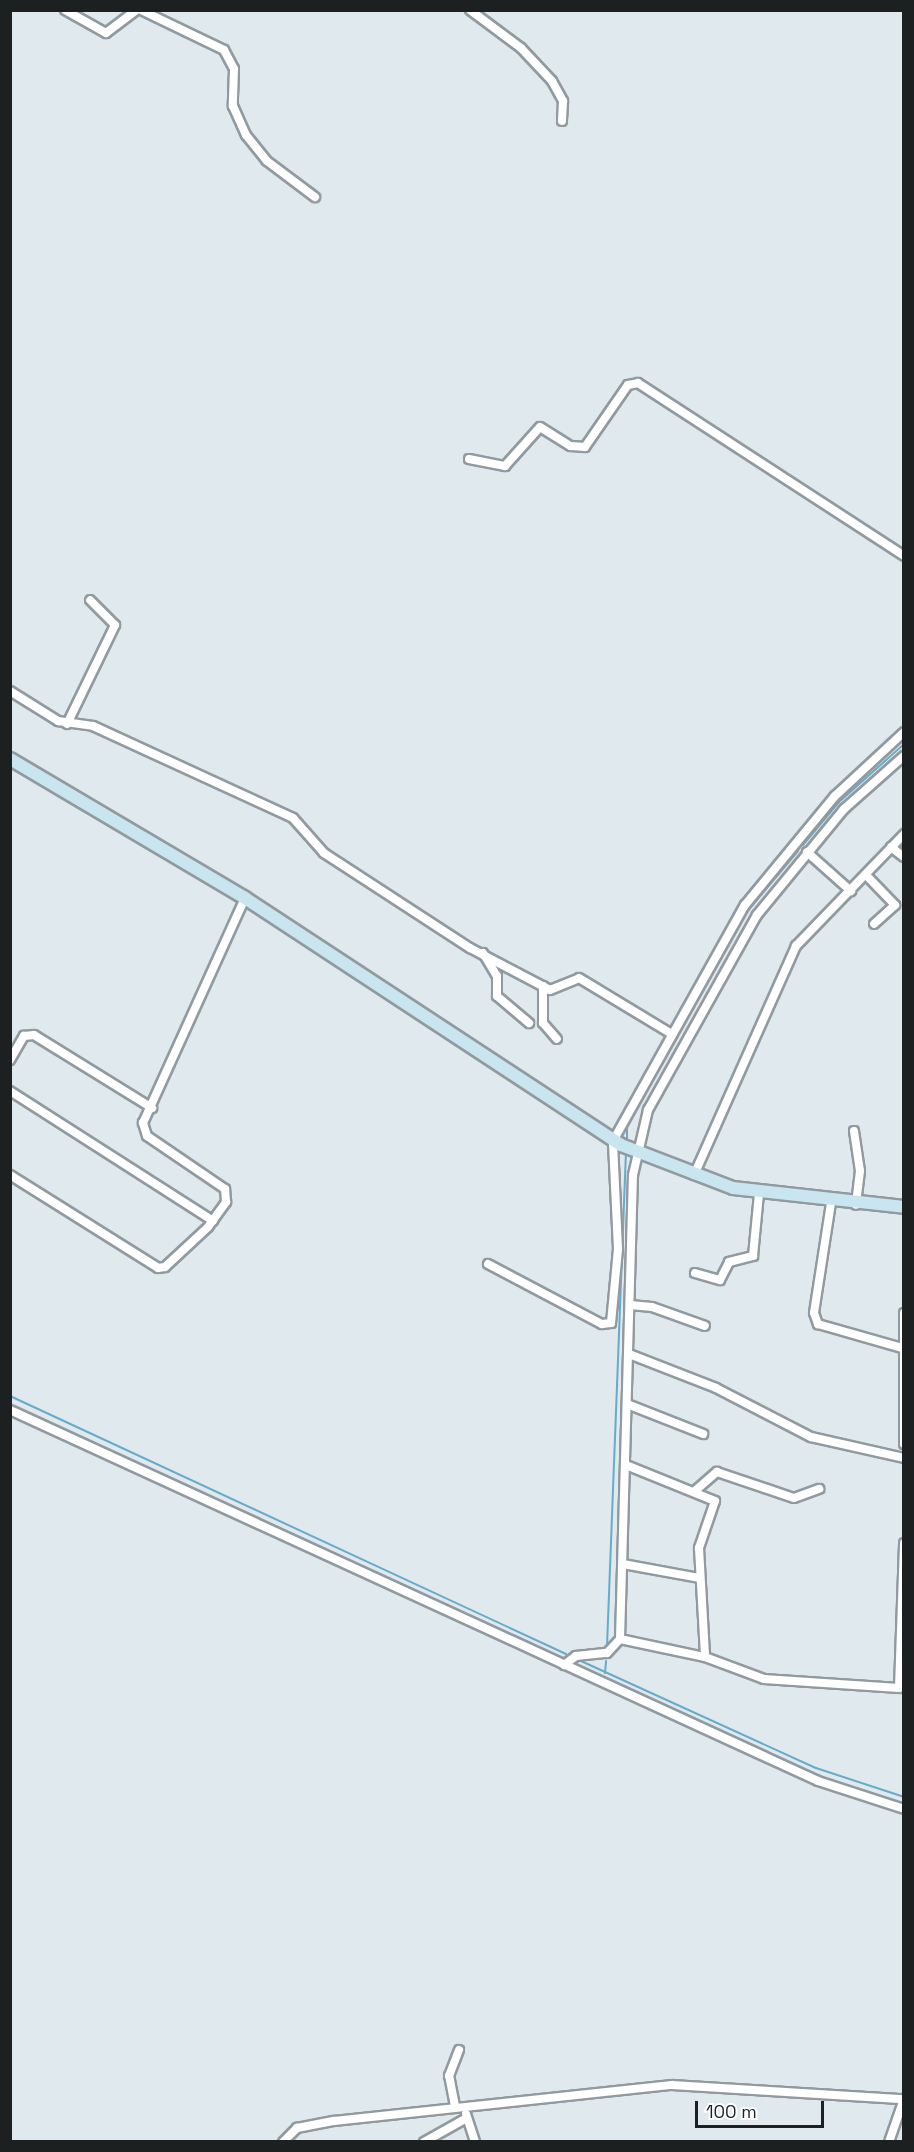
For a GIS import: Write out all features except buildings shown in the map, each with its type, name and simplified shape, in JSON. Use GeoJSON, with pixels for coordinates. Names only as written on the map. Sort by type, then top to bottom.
{"type":"FeatureCollection","features":[{"type":"Feature","properties":{"kind":"street"},"geometry":{"type":"LineString","coordinates":[[65,10],[106,33],[139,10],[224,50],[234,69],[233,106],[246,135],[267,161],[315,196]]}},
{"type":"Feature","properties":{"kind":"street"},"geometry":{"type":"LineString","coordinates":[[470,10],[521,48],[552,81],[563,101],[562,121]]}},
{"type":"Feature","properties":{"kind":"street"},"geometry":{"type":"LineString","coordinates":[[469,459],[505,466],[540,427],[571,446],[585,447],[628,385],[638,383],[903,556]]}},
{"type":"Feature","properties":{"kind":"street"},"geometry":{"type":"LineString","coordinates":[[67,724],[114,629],[112,616],[90,600]]}},
{"type":"Feature","properties":{"kind":"street"},"geometry":{"type":"LineString","coordinates":[[10,691],[67,724],[93,726],[296,819],[324,853],[483,953],[553,990],[579,978],[672,1034]]}},
{"type":"Feature","properties":{"kind":"street"},"geometry":{"type":"LineString","coordinates":[[488,1264],[602,1324],[610,1323],[618,1249],[617,1143],[672,1034],[745,905],[835,796],[903,732]]}},
{"type":"Feature","properties":{"kind":"street"},"geometry":{"type":"LineString","coordinates":[[564,1665],[576,1656],[607,1653],[620,1639],[633,1175],[648,1110],[737,950],[807,852],[859,793],[903,756]]}},
{"type":"Feature","properties":{"kind":"street"},"geometry":{"type":"LineString","coordinates":[[10,759],[245,898],[617,1143],[694,1175],[759,1194],[831,1203],[903,1207]]}},
{"type":"Feature","properties":{"kind":"street"},"geometry":{"type":"LineString","coordinates":[[835,796],[859,793]]}},
{"type":"Feature","properties":{"kind":"street"},"geometry":{"type":"LineString","coordinates":[[694,1175],[758,1042],[789,958],[903,834]]}},
{"type":"Feature","properties":{"kind":"street"},"geometry":{"type":"LineString","coordinates":[[891,847],[903,856]]}},
{"type":"Feature","properties":{"kind":"street"},"geometry":{"type":"LineString","coordinates":[[807,852],[851,891]]}},
{"type":"Feature","properties":{"kind":"street"},"geometry":{"type":"LineString","coordinates":[[866,875],[895,905],[874,924]]}},
{"type":"Feature","properties":{"kind":"street"},"geometry":{"type":"LineString","coordinates":[[10,1174],[158,1268],[165,1267],[213,1221],[226,1202],[225,1189],[147,1136],[143,1123],[152,1108],[245,898]]}},
{"type":"Feature","properties":{"kind":"street"},"geometry":{"type":"LineString","coordinates":[[483,953],[497,976],[497,996],[529,1023]]}},
{"type":"Feature","properties":{"kind":"street"},"geometry":{"type":"LineString","coordinates":[[543,986],[543,1023],[557,1039]]}},
{"type":"Feature","properties":{"kind":"street"},"geometry":{"type":"LineString","coordinates":[[10,1060],[24,1036],[34,1035],[152,1108]]}},
{"type":"Feature","properties":{"kind":"street"},"geometry":{"type":"LineString","coordinates":[[10,1091],[213,1221]]}},
{"type":"Feature","properties":{"kind":"street"},"geometry":{"type":"LineString","coordinates":[[854,1131],[860,1165],[856,1205]]}},
{"type":"Feature","properties":{"kind":"street"},"geometry":{"type":"LineString","coordinates":[[695,1273],[720,1280],[729,1262],[753,1256],[759,1194]]}},
{"type":"Feature","properties":{"kind":"street"},"geometry":{"type":"LineString","coordinates":[[831,1203],[814,1313],[818,1324],[903,1348]]}},
{"type":"Feature","properties":{"kind":"street"},"geometry":{"type":"LineString","coordinates":[[630,1305],[652,1307],[705,1326]]}},
{"type":"Feature","properties":{"kind":"street"},"geometry":{"type":"LineString","coordinates":[[903,1313],[903,1444]]}},
{"type":"Feature","properties":{"kind":"street"},"geometry":{"type":"LineString","coordinates":[[629,1354],[716,1388],[811,1437],[903,1458]]}},
{"type":"Feature","properties":{"kind":"street"},"geometry":{"type":"LineString","coordinates":[[627,1404],[703,1434]]}},
{"type":"Feature","properties":{"kind":"street"},"geometry":{"type":"LineString","coordinates":[[10,1410],[818,1781],[903,1809]]}},
{"type":"Feature","properties":{"kind":"street"},"geometry":{"type":"LineString","coordinates":[[626,1465],[696,1490],[715,1501],[700,1543],[699,1578],[705,1657]]}},
{"type":"Feature","properties":{"kind":"street"},"geometry":{"type":"LineString","coordinates":[[696,1490],[712,1472],[794,1498],[819,1489]]}},
{"type":"Feature","properties":{"kind":"street"},"geometry":{"type":"LineString","coordinates":[[620,1639],[705,1657],[764,1679],[901,1688],[903,1543]]}},
{"type":"Feature","properties":{"kind":"street"},"geometry":{"type":"LineString","coordinates":[[623,1564],[699,1578]]}},
{"type":"Feature","properties":{"kind":"street"},"geometry":{"type":"LineString","coordinates":[[459,2050],[449,2076],[475,2142]]}},
{"type":"Feature","properties":{"kind":"street"},"geometry":{"type":"LineString","coordinates":[[284,2142],[306,2126],[672,2085],[903,2099],[889,2142]]}},
{"type":"Feature","properties":{"kind":"street"},"geometry":{"type":"LineString","coordinates":[[424,2142],[467,2118]]}},
{"type":"Feature","properties":{"kind":"waterway"},"geometry":{"type":"LineString","coordinates":[[803,845],[839,802],[904,744]]}},
{"type":"Feature","properties":{"kind":"waterway"},"geometry":{"type":"LineString","coordinates":[[744,915],[798,851]]}},
{"type":"Feature","properties":{"kind":"waterway"},"geometry":{"type":"LineString","coordinates":[[627,1121],[627,1142]]}},
{"type":"Feature","properties":{"kind":"waterway"},"geometry":{"type":"LineString","coordinates":[[607,1646],[626,1151]]}},
{"type":"Feature","properties":{"kind":"waterway"},"geometry":{"type":"LineString","coordinates":[[10,1396],[566,1654]]}},
{"type":"Feature","properties":{"kind":"waterway"},"geometry":{"type":"LineString","coordinates":[[581,1661],[816,1768],[904,1797]]}},
{"type":"Feature","properties":{"kind":"waterway"},"geometry":{"type":"LineString","coordinates":[[605,1673],[606,1661]]}}]}
